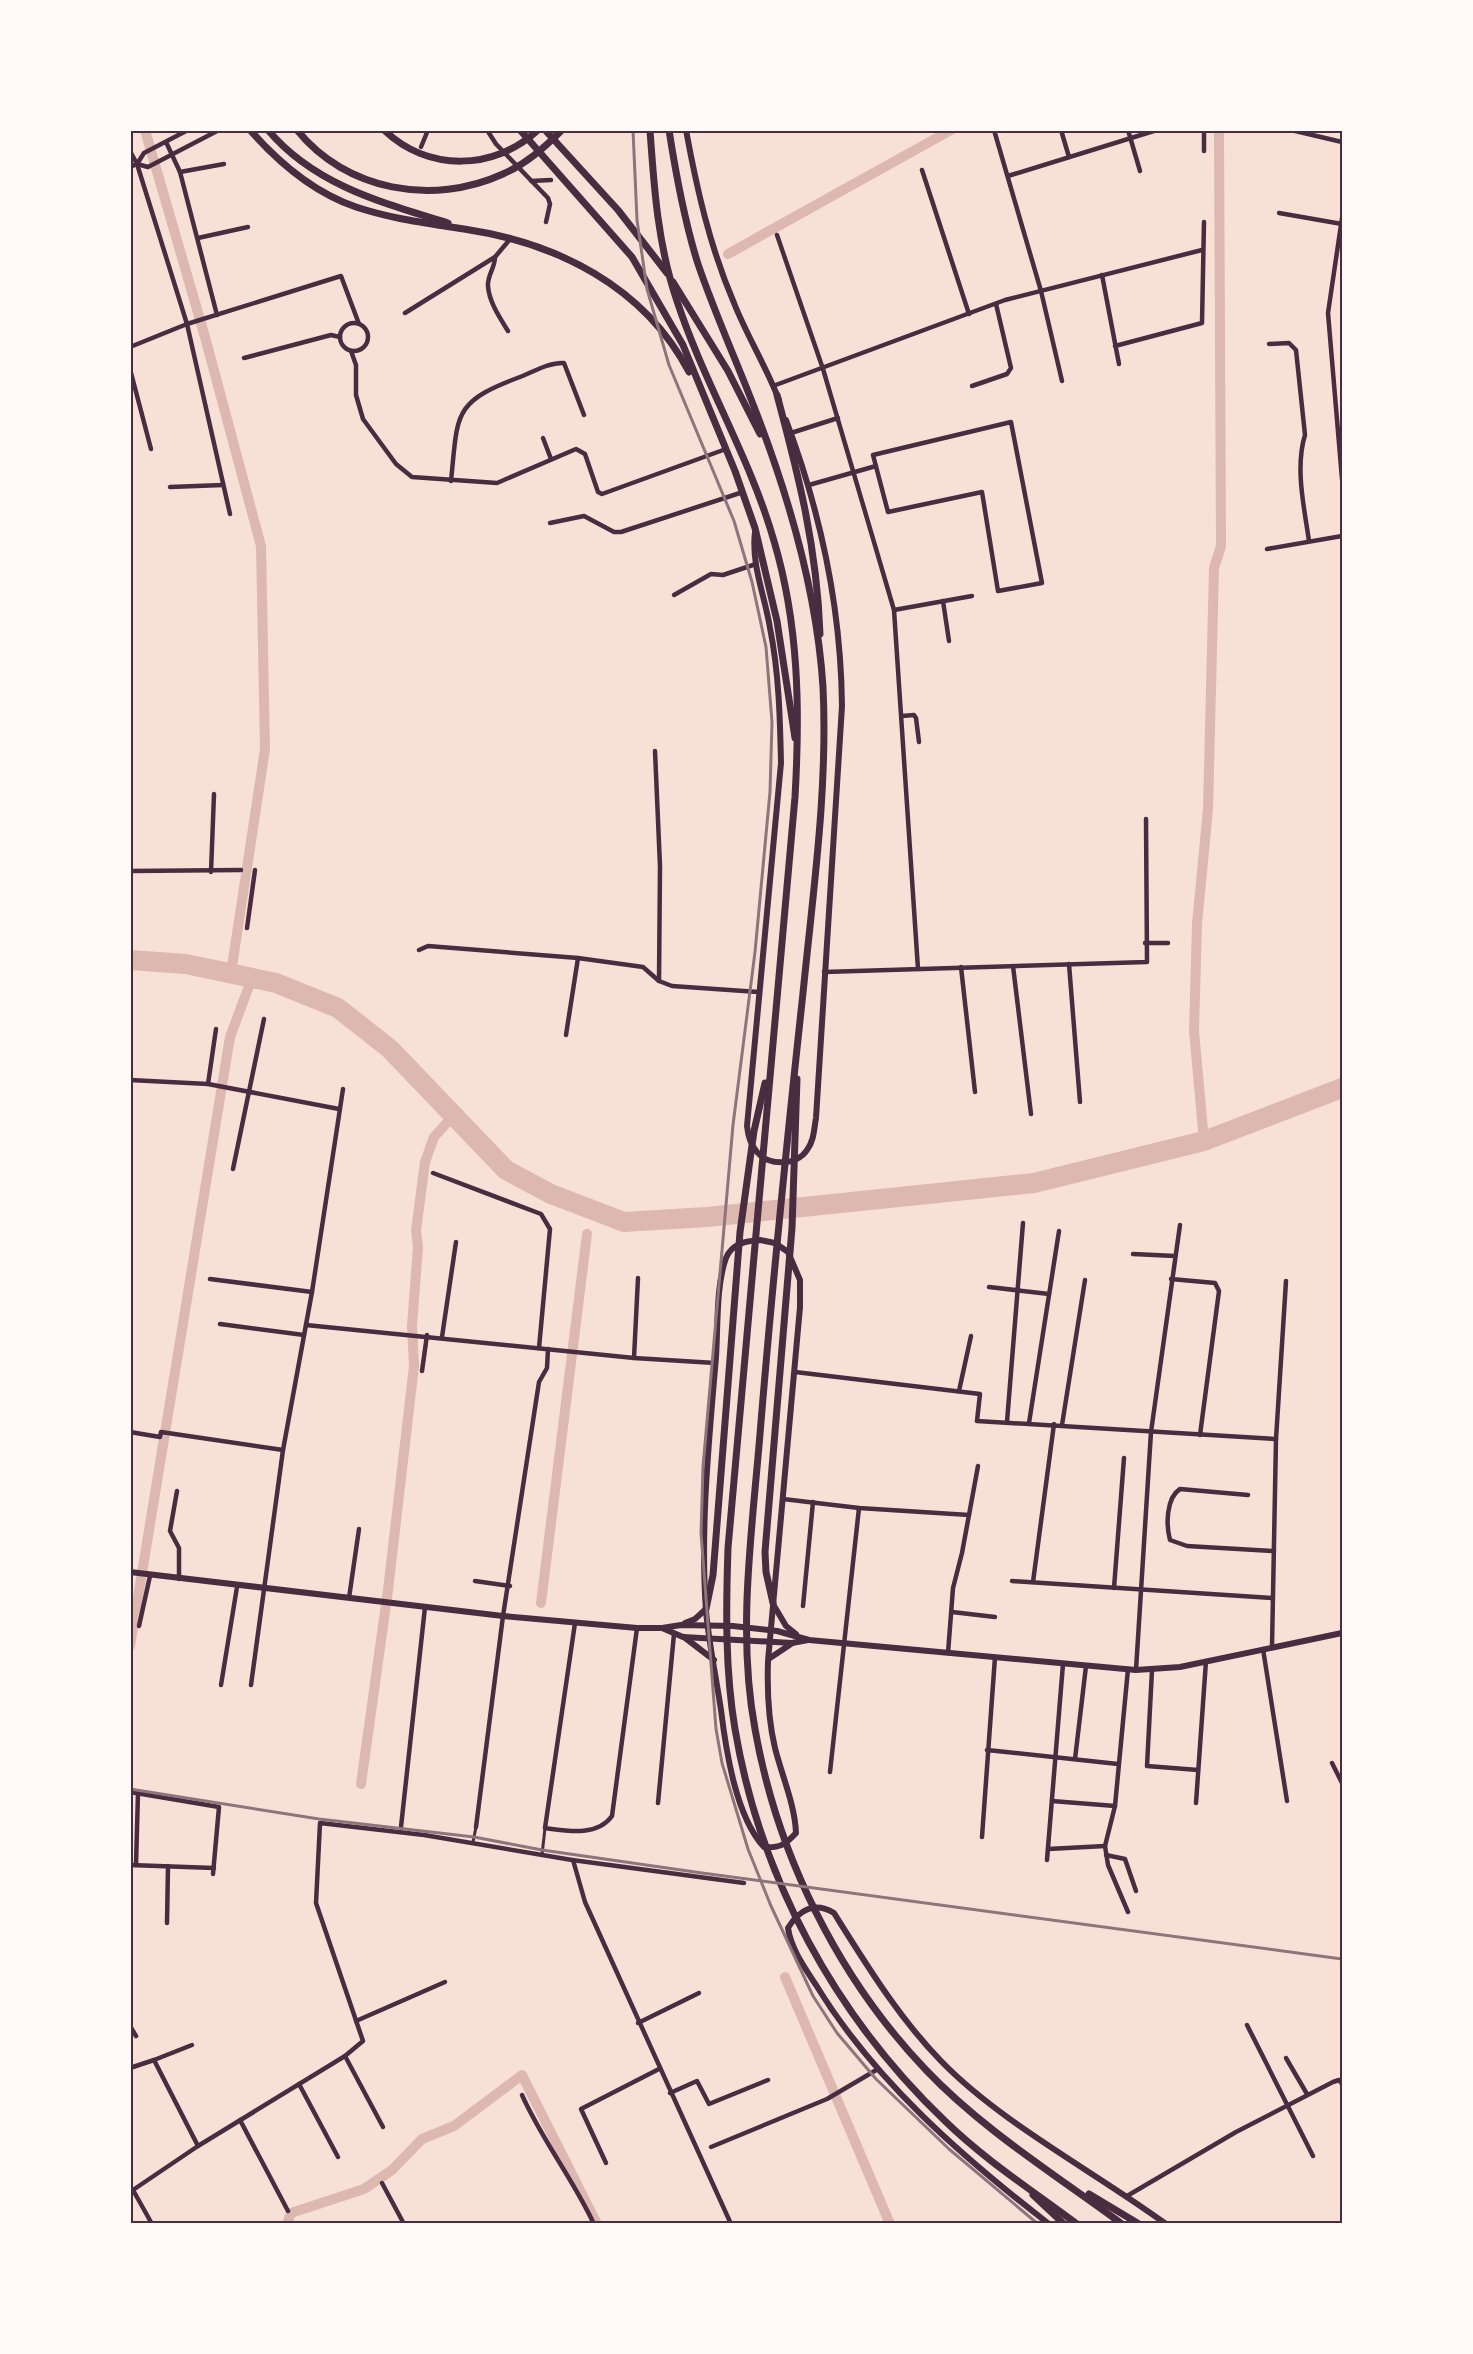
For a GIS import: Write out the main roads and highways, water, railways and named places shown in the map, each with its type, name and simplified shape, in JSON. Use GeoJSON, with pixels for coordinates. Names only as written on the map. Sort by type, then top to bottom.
{"type":"FeatureCollection","features":[{"type":"Feature","properties":{"kind":"main road"},"geometry":{"type":"LineString","coordinates":[[250,130],[291,171],[312,185],[355,207],[410,221],[511,238],[562,256],[597,274],[627,294],[646,311],[667,336],[706,403]]}},
{"type":"Feature","properties":{"kind":"main road"},"geometry":{"type":"LineString","coordinates":[[268,130],[299,160],[336,184],[465,229]]}},
{"type":"Feature","properties":{"kind":"main road"},"geometry":{"type":"LineString","coordinates":[[297,130],[330,162],[354,176],[392,188],[423,190],[472,185],[504,174],[533,156],[562,130]]}},
{"type":"Feature","properties":{"kind":"main road"},"geometry":{"type":"LineString","coordinates":[[384,130],[415,153],[433,159],[463,162],[505,153],[538,130]]}},
{"type":"Feature","properties":{"kind":"main road"},"geometry":{"type":"LineString","coordinates":[[520,130],[632,257],[673,325],[726,449],[755,528],[777,621],[798,750]]}},
{"type":"Feature","properties":{"kind":"main road"},"geometry":{"type":"LineString","coordinates":[[545,130],[618,210],[665,270],[728,371],[775,466]]}},
{"type":"Feature","properties":{"kind":"main road"},"geometry":{"type":"LineString","coordinates":[[650,130],[655,193],[670,278],[684,322],[734,431],[762,503],[780,563],[794,635],[799,691],[798,750],[786,904],[727,1568],[730,1683],[734,1728],[745,1780],[798,1927],[819,1966],[884,2055],[912,2088],[974,2148],[1077,2223]]}},
{"type":"Feature","properties":{"kind":"main road"},"geometry":{"type":"LineString","coordinates":[[669,130],[681,201],[697,259],[775,466],[802,556],[823,684]]}},
{"type":"Feature","properties":{"kind":"main road"},"geometry":{"type":"LineString","coordinates":[[686,130],[698,199],[714,252],[734,304],[777,395],[809,485],[826,546],[841,657],[840,749],[816,1118],[812,1140],[806,1152],[791,1161],[782,1162],[764,1159],[749,1141],[747,1126],[749,1079],[781,763],[779,703],[771,629],[756,564],[755,528]]}},
{"type":"Feature","properties":{"kind":"main road"},"geometry":{"type":"LineString","coordinates":[[777,395],[810,523],[819,604],[823,684],[822,780],[797,1049],[781,1182],[750,1549],[747,1639],[754,1727],[786,1844],[812,1905],[844,1964],[882,2018],[924,2068],[973,2114],[1122,2223]]}},
{"type":"Feature","properties":{"kind":"main road"},"geometry":{"type":"LineString","coordinates":[[797,1049],[795,1176],[765,1552],[766,1572],[773,1603],[786,1626],[797,1635]]}},
{"type":"Feature","properties":{"kind":"main road"},"geometry":{"type":"LineString","coordinates":[[130,1572],[263,1590],[575,1623],[662,1628],[695,1619],[706,1610],[713,1575],[726,1388],[744,1201],[754,1131],[771,1060]]}},
{"type":"Feature","properties":{"kind":"main road"},"geometry":{"type":"LineString","coordinates":[[760,1240],[775,1243],[788,1252],[800,1280],[795,1372],[768,1661],[767,1706],[774,1748],[795,1821],[795,1833],[786,1845],[776,1848],[764,1847],[752,1835],[725,1742],[706,1610],[706,1511],[722,1275],[727,1255],[737,1245],[760,1240]]}},
{"type":"Feature","properties":{"kind":"main road"},"geometry":{"type":"LineString","coordinates":[[681,1624],[771,1630],[809,1640]]}},
{"type":"Feature","properties":{"kind":"main road"},"geometry":{"type":"LineString","coordinates":[[662,1628],[683,1637],[714,1660]]}},
{"type":"Feature","properties":{"kind":"main road"},"geometry":{"type":"LineString","coordinates":[[683,1637],[709,1636],[792,1643],[809,1640],[1128,1670],[1152,1670],[1342,1633]]}},
{"type":"Feature","properties":{"kind":"main road"},"geometry":{"type":"LineString","coordinates":[[768,1661],[773,1653],[792,1643]]}},
{"type":"Feature","properties":{"kind":"main road"},"geometry":{"type":"LineString","coordinates":[[1049,2223],[946,2139],[878,2069],[826,2002],[790,1940],[788,1928],[794,1918],[811,1907],[824,1907],[834,1913],[864,1962],[940,2061],[1007,2116],[1166,2223]]}},
{"type":"Feature","properties":{"kind":"main road"},"geometry":{"type":"LineString","coordinates":[[1009,2173],[1064,2223]]}},
{"type":"Feature","properties":{"kind":"main road"},"geometry":{"type":"LineString","coordinates":[[1053,2173],[1139,2223]]}},
{"type":"Feature","properties":{"kind":"waterway"},"geometry":{"type":"LineString","coordinates":[[145,130],[205,337],[261,546],[265,749],[231,973]]}},
{"type":"Feature","properties":{"kind":"waterway"},"geometry":{"type":"LineString","coordinates":[[728,254],[951,130]]}},
{"type":"Feature","properties":{"kind":"waterway"},"geometry":{"type":"LineString","coordinates":[[1204,1141],[1194,1031],[1197,924],[1208,809],[1214,568],[1221,546],[1219,130]]}},
{"type":"Feature","properties":{"kind":"waterway"},"geometry":{"type":"LineString","coordinates":[[130,960],[186,964],[276,983],[338,1008],[390,1049],[506,1170],[551,1194],[624,1222],[707,1217],[1034,1183],[1204,1141],[1342,1088]]}},
{"type":"Feature","properties":{"kind":"waterway"},"geometry":{"type":"LineString","coordinates":[[130,1646],[230,1037],[252,978]]}},
{"type":"Feature","properties":{"kind":"waterway"},"geometry":{"type":"LineString","coordinates":[[361,1784],[388,1590],[414,1366],[412,1326],[418,1247],[416,1231],[425,1162],[434,1137],[453,1116]]}},
{"type":"Feature","properties":{"kind":"waterway"},"geometry":{"type":"LineString","coordinates":[[541,1603],[587,1234]]}},
{"type":"Feature","properties":{"kind":"waterway"},"geometry":{"type":"LineString","coordinates":[[785,1977],[890,2224]]}},
{"type":"Feature","properties":{"kind":"waterway"},"geometry":{"type":"LineString","coordinates":[[287,2224],[291,2213],[364,2189],[392,2170],[422,2139],[454,2126],[522,2075],[597,2224]]}},
{"type":"Feature","properties":{"kind":"railway"},"geometry":{"type":"LineString","coordinates":[[633,130],[637,220],[647,289],[669,365],[734,521],[752,582],[766,647],[772,722],[770,792],[755,952],[733,1125],[703,1467],[701,1533],[716,1729],[722,1763],[748,1849],[771,1906],[813,1996],[837,2033],[876,2079],[949,2149],[1038,2224]]}},
{"type":"Feature","properties":{"kind":"railway"},"geometry":{"type":"LineString","coordinates":[[130,1789],[319,1819],[474,1837],[542,1850],[702,1873],[1342,1959]]}}]}
